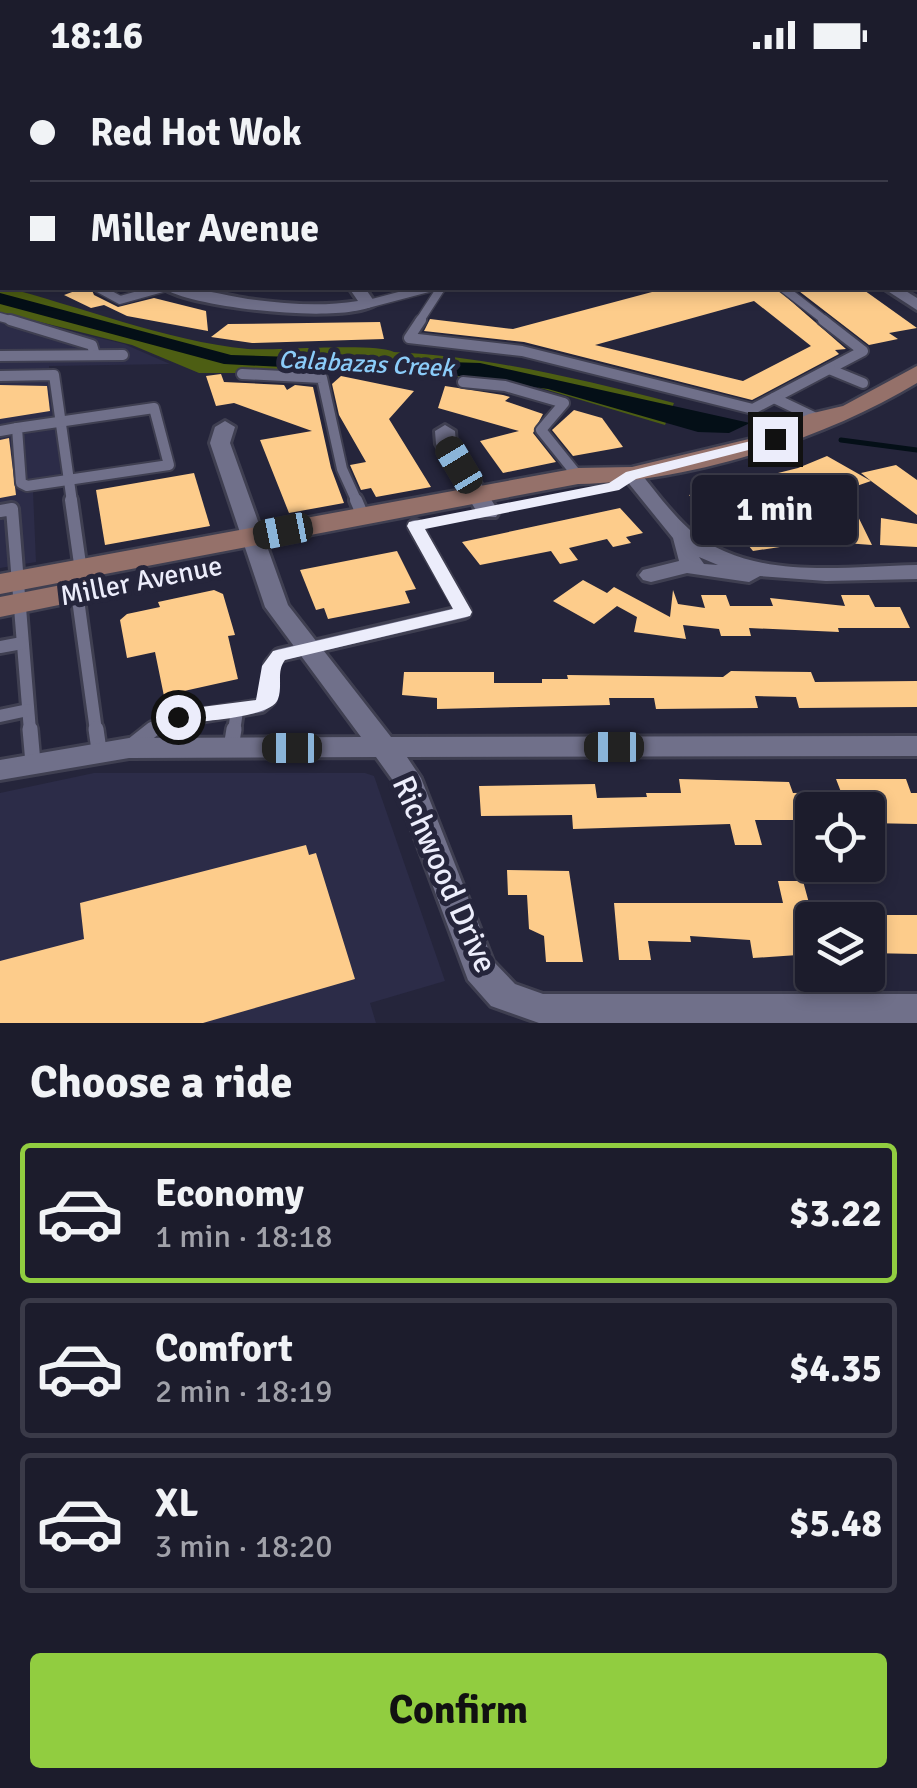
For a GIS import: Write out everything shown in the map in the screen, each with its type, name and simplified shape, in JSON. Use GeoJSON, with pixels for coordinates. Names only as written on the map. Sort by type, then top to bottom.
{"type":"FeatureCollection","features":[{"type":"Feature","properties":{"kind":"main road","name":"Miller Avenue"},"geometry":{"type":"LineString","coordinates":[[797,429],[828,403],[917,352]]}},
{"type":"Feature","properties":{"kind":"main road","name":"Miller Avenue"},"geometry":{"type":"LineString","coordinates":[[8,583],[80,582],[254,547],[415,526],[578,476],[632,475],[701,461],[851,412],[917,373]]}},
{"type":"Feature","properties":{"kind":"main road","name":"Miller Avenue"},"geometry":{"type":"LineString","coordinates":[[254,547],[363,516],[614,486],[632,475]]}},
{"type":"Feature","properties":{"kind":"street"},"geometry":{"type":"LineString","coordinates":[[178,290],[289,310],[368,304]]}},
{"type":"Feature","properties":{"kind":"street"},"geometry":{"type":"LineString","coordinates":[[358,290],[368,304]]}},
{"type":"Feature","properties":{"kind":"street"},"geometry":{"type":"LineString","coordinates":[[894,290],[917,304]]}},
{"type":"Feature","properties":{"kind":"street","name":"Richwood Drive"},"geometry":{"type":"LineString","coordinates":[[225,427],[220,443],[278,606],[304,647],[407,778],[480,970],[503,995],[544,1010],[917,1009]]}},
{"type":"Feature","properties":{"kind":"street"},"geometry":{"type":"LineString","coordinates":[[445,431],[446,444],[482,503]]}},
{"type":"Feature","properties":{"kind":"street"},"geometry":{"type":"LineString","coordinates":[[632,475],[684,536],[718,557],[775,571]]}},
{"type":"Feature","properties":{"kind":"street"},"geometry":{"type":"LineString","coordinates":[[684,536],[691,565]]}},
{"type":"Feature","properties":{"kind":"street"},"geometry":{"type":"LineString","coordinates":[[651,575],[691,565],[709,574],[917,572]]}},
{"type":"Feature","properties":{"kind":"street"},"geometry":{"type":"LineString","coordinates":[[0,770],[99,750],[130,748],[917,746]]}},
{"type":"Feature","properties":{"kind":"lane"},"geometry":{"type":"LineString","coordinates":[[102,290],[120,300],[159,290]]}},
{"type":"Feature","properties":{"kind":"lane"},"geometry":{"type":"LineString","coordinates":[[368,304],[421,290]]}},
{"type":"Feature","properties":{"kind":"lane"},"geometry":{"type":"LineString","coordinates":[[440,290],[409,338],[522,351],[753,409],[863,351],[786,290]]}},
{"type":"Feature","properties":{"kind":"lane"},"geometry":{"type":"LineString","coordinates":[[0,317],[92,345],[95,356]]}},
{"type":"Feature","properties":{"kind":"lane"},"geometry":{"type":"LineString","coordinates":[[0,356],[122,355]]}},
{"type":"Feature","properties":{"kind":"lane"},"geometry":{"type":"LineString","coordinates":[[829,369],[864,383]]}},
{"type":"Feature","properties":{"kind":"lane"},"geometry":{"type":"LineString","coordinates":[[242,374],[322,378],[342,469],[363,516]]}},
{"type":"Feature","properties":{"kind":"lane"},"geometry":{"type":"LineString","coordinates":[[0,376],[54,376],[99,750]]}},
{"type":"Feature","properties":{"kind":"lane"},"geometry":{"type":"LineString","coordinates":[[463,382],[505,386],[564,404],[541,430],[578,476]]}},
{"type":"Feature","properties":{"kind":"lane"},"geometry":{"type":"LineString","coordinates":[[774,398],[797,429]]}},
{"type":"Feature","properties":{"kind":"lane"},"geometry":{"type":"LineString","coordinates":[[0,431],[17,428],[154,408],[169,465],[34,486],[21,482],[17,428]]}},
{"type":"Feature","properties":{"kind":"lane"},"geometry":{"type":"LineString","coordinates":[[0,511],[12,508],[8,583],[22,643],[33,763]]}},
{"type":"Feature","properties":{"kind":"lane"},"geometry":{"type":"LineString","coordinates":[[130,748],[143,733],[178,717],[237,711],[269,699],[271,666],[279,656],[464,612],[415,526]]}},
{"type":"Feature","properties":{"kind":"lane"},"geometry":{"type":"LineString","coordinates":[[0,647],[22,643]]}},
{"type":"Feature","properties":{"kind":"lane"},"geometry":{"type":"LineString","coordinates":[[0,716],[28,710]]}},
{"type":"Feature","properties":{"kind":"lane"},"geometry":{"type":"LineString","coordinates":[[231,748],[237,711]]}},
{"type":"Feature","properties":{"kind":"shaded area"},"geometry":{"type":"Polygon","coordinates":[[[0,314],[124,344],[170,364],[49,366],[62,486],[33,491],[36,562],[0,568],[0,314]]]}},
{"type":"Feature","properties":{"kind":"shaded area"},"geometry":{"type":"Polygon","coordinates":[[[94,773],[374,776],[445,981],[370,1003],[376,1023],[0,1023],[0,793],[94,773]]]}},
{"type":"Feature","properties":{"kind":"green space"},"geometry":{"type":"Polygon","coordinates":[[[0,290],[14,290],[217,345],[248,349],[367,348],[465,359],[570,378],[674,403],[665,425],[517,381],[398,373],[199,373],[132,345],[0,312],[0,290]]]}},
{"type":"Feature","properties":{"kind":"water"},"geometry":{"type":"Polygon","coordinates":[[[0,293],[231,355],[480,363],[750,423],[729,433],[698,432],[548,389],[459,376],[224,364],[0,304],[0,293]]]}},
{"type":"Feature","properties":{"kind":"building"},"geometry":{"type":"Polygon","coordinates":[[[92,290],[94,295],[118,307],[154,298],[206,311],[208,331],[127,316],[104,305],[91,308],[64,295],[92,290]]]}},
{"type":"Feature","properties":{"kind":"building"},"geometry":{"type":"Polygon","coordinates":[[[659,290],[778,290],[846,349],[835,350],[839,354],[752,400],[524,342],[424,331],[430,319],[513,329],[659,290]],[[754,301],[595,345],[743,381],[811,346],[754,301]]]}},
{"type":"Feature","properties":{"kind":"building"},"geometry":{"type":"Polygon","coordinates":[[[798,290],[864,290],[917,328],[889,333],[898,339],[869,345],[798,290]]]}},
{"type":"Feature","properties":{"kind":"building"},"geometry":{"type":"Polygon","coordinates":[[[380,322],[384,339],[252,343],[211,337],[228,324],[380,322]]]}},
{"type":"Feature","properties":{"kind":"building"},"geometry":{"type":"Polygon","coordinates":[[[221,374],[224,382],[284,385],[287,390],[295,385],[313,387],[331,468],[344,503],[289,513],[260,440],[312,431],[234,403],[216,406],[206,376],[221,374]]]}},
{"type":"Feature","properties":{"kind":"building"},"geometry":{"type":"Polygon","coordinates":[[[341,376],[414,391],[389,419],[431,487],[376,497],[371,488],[361,490],[350,465],[366,462],[339,415],[332,384],[341,376]]]}},
{"type":"Feature","properties":{"kind":"building"},"geometry":{"type":"Polygon","coordinates":[[[0,385],[47,386],[50,411],[0,419],[0,385]]]}},
{"type":"Feature","properties":{"kind":"building"},"geometry":{"type":"Polygon","coordinates":[[[445,386],[510,397],[505,401],[543,414],[533,433],[556,462],[503,473],[480,441],[519,431],[438,408],[445,386]]]}},
{"type":"Feature","properties":{"kind":"building"},"geometry":{"type":"Polygon","coordinates":[[[574,410],[602,418],[623,447],[573,456],[552,430],[574,410]]]}},
{"type":"Feature","properties":{"kind":"building"},"geometry":{"type":"Polygon","coordinates":[[[9,438],[16,495],[0,498],[0,440],[9,438]]]}},
{"type":"Feature","properties":{"kind":"building"},"geometry":{"type":"Polygon","coordinates":[[[827,456],[871,481],[845,490],[872,545],[818,541],[798,495],[759,505],[793,545],[753,551],[739,534],[728,535],[689,495],[798,468],[827,456]]]}},
{"type":"Feature","properties":{"kind":"building"},"geometry":{"type":"Polygon","coordinates":[[[896,465],[917,480],[917,515],[861,473],[896,465]]]}},
{"type":"Feature","properties":{"kind":"building"},"geometry":{"type":"Polygon","coordinates":[[[194,473],[210,526],[105,545],[96,490],[194,473]]]}},
{"type":"Feature","properties":{"kind":"building"},"geometry":{"type":"Polygon","coordinates":[[[620,508],[643,533],[626,537],[631,543],[613,547],[607,539],[569,548],[578,560],[560,564],[551,551],[480,565],[462,542],[620,508]]]}},
{"type":"Feature","properties":{"kind":"building"},"geometry":{"type":"Polygon","coordinates":[[[881,518],[917,524],[917,547],[880,545],[881,518]]]}},
{"type":"Feature","properties":{"kind":"building"},"geometry":{"type":"Polygon","coordinates":[[[397,551],[416,589],[405,591],[410,603],[328,619],[324,608],[316,610],[300,570],[397,551]]]}},
{"type":"Feature","properties":{"kind":"building"},"geometry":{"type":"Polygon","coordinates":[[[583,580],[607,593],[614,587],[670,617],[673,590],[678,604],[705,608],[701,595],[726,595],[730,606],[773,606],[770,598],[845,606],[841,595],[869,595],[875,607],[900,607],[910,628],[838,628],[839,632],[749,628],[751,636],[721,636],[719,629],[683,625],[686,639],[634,632],[637,617],[617,606],[594,624],[553,601],[583,580]]]}},
{"type":"Feature","properties":{"kind":"building"},"geometry":{"type":"Polygon","coordinates":[[[214,590],[223,594],[235,635],[228,636],[238,679],[184,691],[185,696],[165,701],[155,652],[127,658],[120,620],[127,614],[160,607],[158,602],[214,590]]]}},
{"type":"Feature","properties":{"kind":"building"},"geometry":{"type":"Polygon","coordinates":[[[731,671],[811,672],[815,682],[917,681],[917,707],[799,708],[796,697],[755,696],[758,708],[656,709],[654,698],[609,698],[610,705],[437,709],[437,698],[402,695],[404,672],[494,672],[494,683],[542,683],[542,679],[568,679],[567,675],[723,677],[731,671]]]}},
{"type":"Feature","properties":{"kind":"building"},"geometry":{"type":"Polygon","coordinates":[[[679,779],[789,782],[795,793],[795,820],[755,820],[762,845],[735,845],[730,824],[573,829],[572,815],[481,816],[479,786],[595,784],[597,798],[681,793],[679,779]]]}},
{"type":"Feature","properties":{"kind":"building"},"geometry":{"type":"Polygon","coordinates":[[[836,779],[906,779],[911,793],[917,793],[917,824],[885,823],[885,792],[841,792],[836,779]]]}},
{"type":"Feature","properties":{"kind":"building"},"geometry":{"type":"Polygon","coordinates":[[[306,845],[309,855],[316,853],[355,979],[203,1023],[0,1023],[0,961],[84,939],[80,903],[306,845]]]}},
{"type":"Feature","properties":{"kind":"building"},"geometry":{"type":"Polygon","coordinates":[[[507,870],[569,871],[583,962],[546,962],[544,936],[529,929],[527,895],[508,895],[507,870]]]}},
{"type":"Feature","properties":{"kind":"building"},"geometry":{"type":"Polygon","coordinates":[[[778,881],[803,882],[809,902],[795,902],[795,955],[753,958],[750,940],[690,936],[691,942],[648,941],[651,960],[619,960],[614,903],[783,903],[778,881]]]}},
{"type":"Feature","properties":{"kind":"building"},"geometry":{"type":"Polygon","coordinates":[[[885,915],[917,915],[917,954],[885,953],[885,915]]]}},
{"type":"Feature","properties":{"kind":"waterway","name":"Calabazas Creek"},"geometry":{"type":"LineString","coordinates":[[841,440],[917,450]]}},
{"type":"Feature","properties":{"kind":"route"},"geometry":{"type":"LineString","coordinates":[[178,717],[262,706],[269,699],[271,666],[279,656],[464,612],[415,526],[614,486],[632,475],[701,461],[775,439]]}}]}
